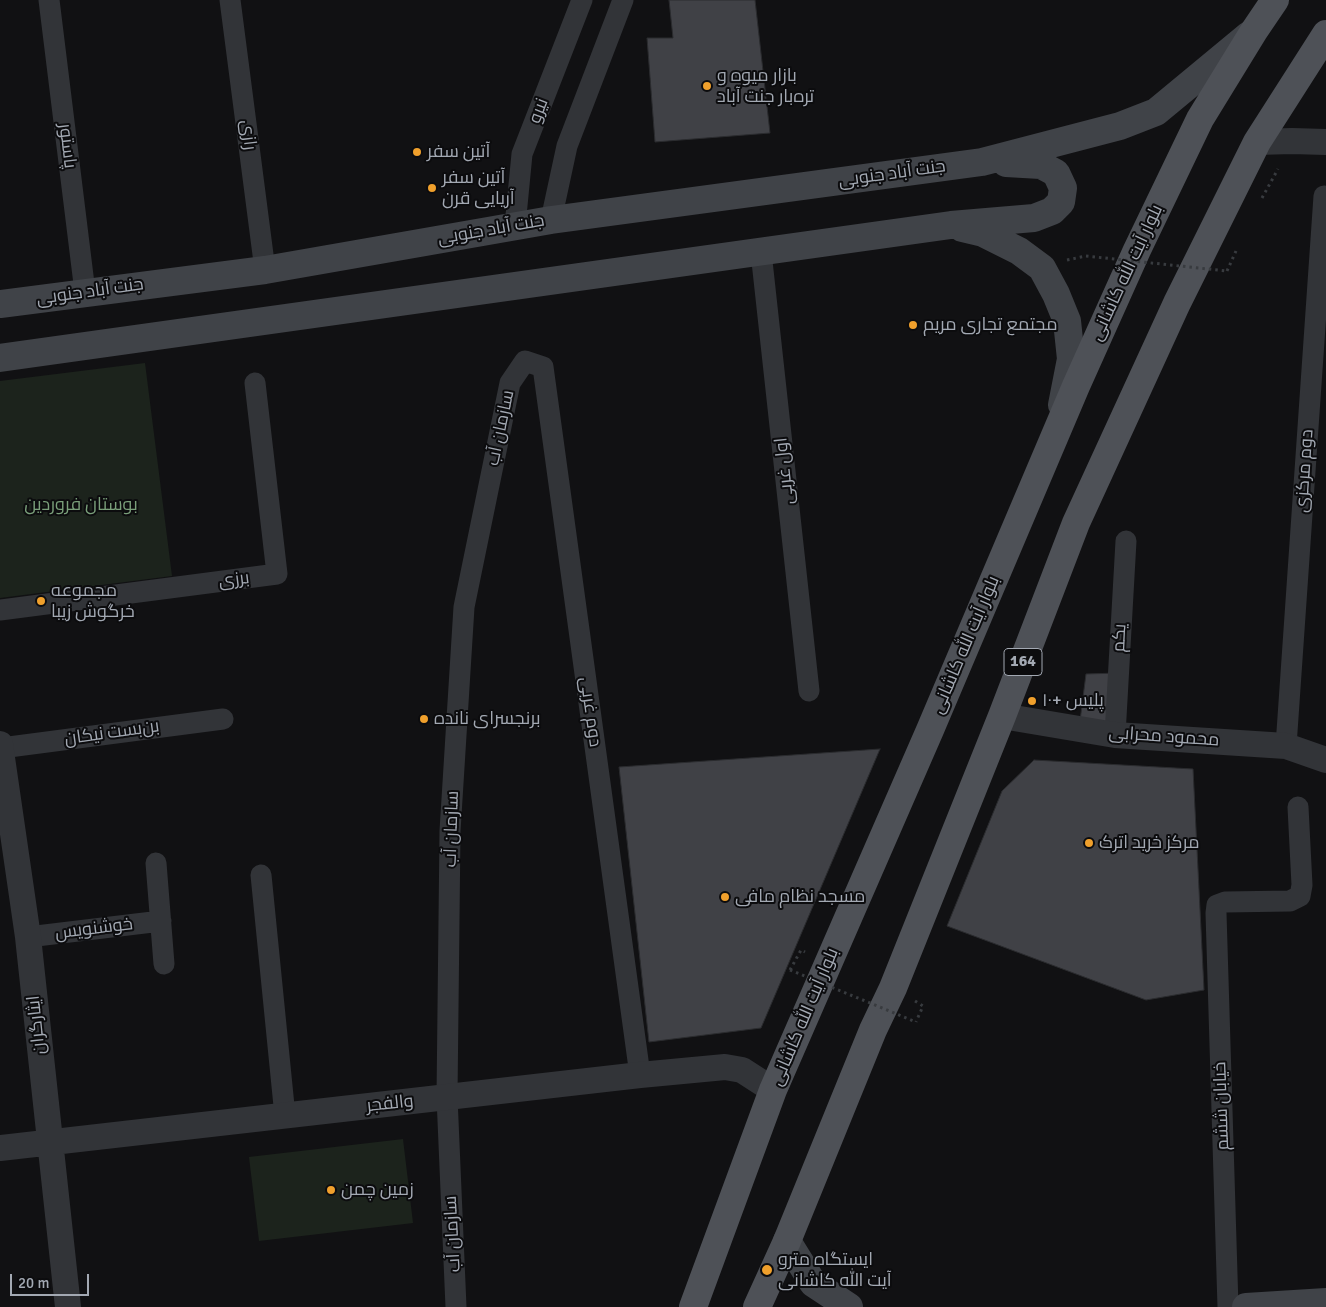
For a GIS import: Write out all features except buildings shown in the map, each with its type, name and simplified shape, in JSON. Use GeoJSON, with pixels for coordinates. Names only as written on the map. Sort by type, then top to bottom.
{"type":"FeatureCollection","features":[{"type":"Feature","properties":{"kind":"main road","name":"بلوار آیت الله کاشانی"},"geometry":{"type":"LineString","coordinates":[[693,1307],[773,1090],[1137,250],[1200,119],[1275,0]]}},
{"type":"Feature","properties":{"kind":"main road"},"geometry":{"type":"LineString","coordinates":[[982,162],[1120,126],[1156,112],[1254,31]]}},
{"type":"Feature","properties":{"kind":"main road","name":"164"},"geometry":{"type":"LineString","coordinates":[[757,1307],[787,1240],[873,1030],[893,988],[1002,716],[1076,523],[1177,303],[1257,142],[1326,34]]}},
{"type":"Feature","properties":{"kind":"main road","name":"جنت آباد جنوبی"},"geometry":{"type":"LineString","coordinates":[[0,304],[265,270],[551,220],[982,162]]}},
{"type":"Feature","properties":{"kind":"main road"},"geometry":{"type":"LineString","coordinates":[[0,358],[951,225],[1034,218],[1052,211],[1061,202],[1063,188],[1056,173],[1041,165],[982,162]]}},
{"type":"Feature","properties":{"kind":"main road"},"geometry":{"type":"LineString","coordinates":[[951,225],[983,233],[1019,251],[1042,268],[1056,294],[1066,321],[1071,359],[1062,405],[1036,480]]}},
{"type":"Feature","properties":{"kind":"main road"},"geometry":{"type":"LineString","coordinates":[[787,1240],[813,1282],[849,1307]]}},
{"type":"Feature","properties":{"kind":"main road"},"geometry":{"type":"LineString","coordinates":[[1246,1307],[1326,1302]]}},
{"type":"Feature","properties":{"kind":"street","name":"پاستور"},"geometry":{"type":"LineString","coordinates":[[49,0],[85,292]]}},
{"type":"Feature","properties":{"kind":"street","name":"رازی"},"geometry":{"type":"LineString","coordinates":[[230,0],[265,270]]}},
{"type":"Feature","properties":{"kind":"street","name":"نیرو"},"geometry":{"type":"LineString","coordinates":[[515,226],[522,154],[582,0]]}},
{"type":"Feature","properties":{"kind":"street"},"geometry":{"type":"LineString","coordinates":[[551,220],[567,146],[622,0]]}},
{"type":"Feature","properties":{"kind":"street"},"geometry":{"type":"LineString","coordinates":[[1257,142],[1326,142]]}},
{"type":"Feature","properties":{"kind":"street","name":"دوم مرکزی"},"geometry":{"type":"LineString","coordinates":[[1286,746],[1324,196]]}},
{"type":"Feature","properties":{"kind":"street","name":"اول غربی"},"geometry":{"type":"LineString","coordinates":[[761,252],[810,691]]}},
{"type":"Feature","properties":{"kind":"street","name":"دوم غربی"},"geometry":{"type":"LineString","coordinates":[[526,361],[543,367],[640,1075]]}},
{"type":"Feature","properties":{"kind":"street","name":"سازمان آب"},"geometry":{"type":"LineString","coordinates":[[456,1307],[447,1097],[450,831],[464,607],[510,383],[526,361]]}},
{"type":"Feature","properties":{"kind":"street","name":"برزی"},"geometry":{"type":"LineString","coordinates":[[0,610],[277,574],[255,383]]}},
{"type":"Feature","properties":{"kind":"street","name":"یکم"},"geometry":{"type":"LineString","coordinates":[[1115,735],[1126,541]]}},
{"type":"Feature","properties":{"kind":"street","name":"محمود محرابی"},"geometry":{"type":"LineString","coordinates":[[1002,716],[1115,735],[1286,746],[1326,760]]}},
{"type":"Feature","properties":{"kind":"street","name":"بن‌بست نیکان"},"geometry":{"type":"LineString","coordinates":[[1,748],[223,718]]}},
{"type":"Feature","properties":{"kind":"street","name":"ایثارگران"},"geometry":{"type":"LineString","coordinates":[[0,744],[28,937],[68,1307]]}},
{"type":"Feature","properties":{"kind":"street","name":"خیابان ششم"},"geometry":{"type":"LineString","coordinates":[[1228,1307],[1216,913],[1218,905],[1224,902],[1290,901],[1300,896],[1302,885],[1298,807]]}},
{"type":"Feature","properties":{"kind":"street"},"geometry":{"type":"LineString","coordinates":[[156,863],[164,964]]}},
{"type":"Feature","properties":{"kind":"street"},"geometry":{"type":"LineString","coordinates":[[261,875],[285,1116]]}},
{"type":"Feature","properties":{"kind":"street","name":"خوشنویس"},"geometry":{"type":"LineString","coordinates":[[28,937],[161,921]]}},
{"type":"Feature","properties":{"kind":"street","name":"والفجر"},"geometry":{"type":"LineString","coordinates":[[0,1148],[725,1067],[742,1070],[773,1090]]}},
{"type":"Feature","properties":{"kind":"path"},"geometry":{"type":"LineString","coordinates":[[1260,203],[1292,141]]}},
{"type":"Feature","properties":{"kind":"path"},"geometry":{"type":"LineString","coordinates":[[1067,260],[1086,256],[1227,271]]}},
{"type":"Feature","properties":{"kind":"path"},"geometry":{"type":"LineString","coordinates":[[801,950],[790,970],[916,1022],[924,1006]]}},
{"type":"Feature","properties":{"kind":"green space","name":"بوستان فروردین"},"geometry":{"type":"Polygon","coordinates":[[[145,363],[172,576],[0,598],[0,381],[145,363]]]}},
{"type":"Feature","properties":{"kind":"green space","name":"زمین چمن"},"geometry":{"type":"Polygon","coordinates":[[[403,1139],[413,1223],[259,1241],[249,1157],[403,1139]]]}},
{"type":"Feature","properties":{"kind":"place","name":"بازار میوه و تره‌بار جنت آباد"},"geometry":{"type":"Point","coordinates":[707,86]}},
{"type":"Feature","properties":{"kind":"place","name":"آتین سفر"},"geometry":{"type":"Point","coordinates":[417,152]}},
{"type":"Feature","properties":{"kind":"place","name":"آتین سفر آریایی قرن"},"geometry":{"type":"Point","coordinates":[432,188]}},
{"type":"Feature","properties":{"kind":"place","name":"مجتمع تجاری مریم"},"geometry":{"type":"Point","coordinates":[913,325]}},
{"type":"Feature","properties":{"kind":"place","name":"مجموعه خرگوش زیبا"},"geometry":{"type":"Point","coordinates":[41,601]}},
{"type":"Feature","properties":{"kind":"place","name":"پلیس +۱۰"},"geometry":{"type":"Point","coordinates":[1032,701]}},
{"type":"Feature","properties":{"kind":"place","name":"برنجسرای نانده"},"geometry":{"type":"Point","coordinates":[424,719]}},
{"type":"Feature","properties":{"kind":"place","name":"مرکز خرید اترک"},"geometry":{"type":"Point","coordinates":[1089,843]}},
{"type":"Feature","properties":{"kind":"place","name":"مسجد نظام مافی"},"geometry":{"type":"Point","coordinates":[725,897]}},
{"type":"Feature","properties":{"kind":"place","name":"زمین چمن"},"geometry":{"type":"Point","coordinates":[331,1190]}},
{"type":"Feature","properties":{"kind":"place","name":"ایستگاه مترو آیت الله کاشانی"},"geometry":{"type":"Point","coordinates":[767,1270]}}]}
